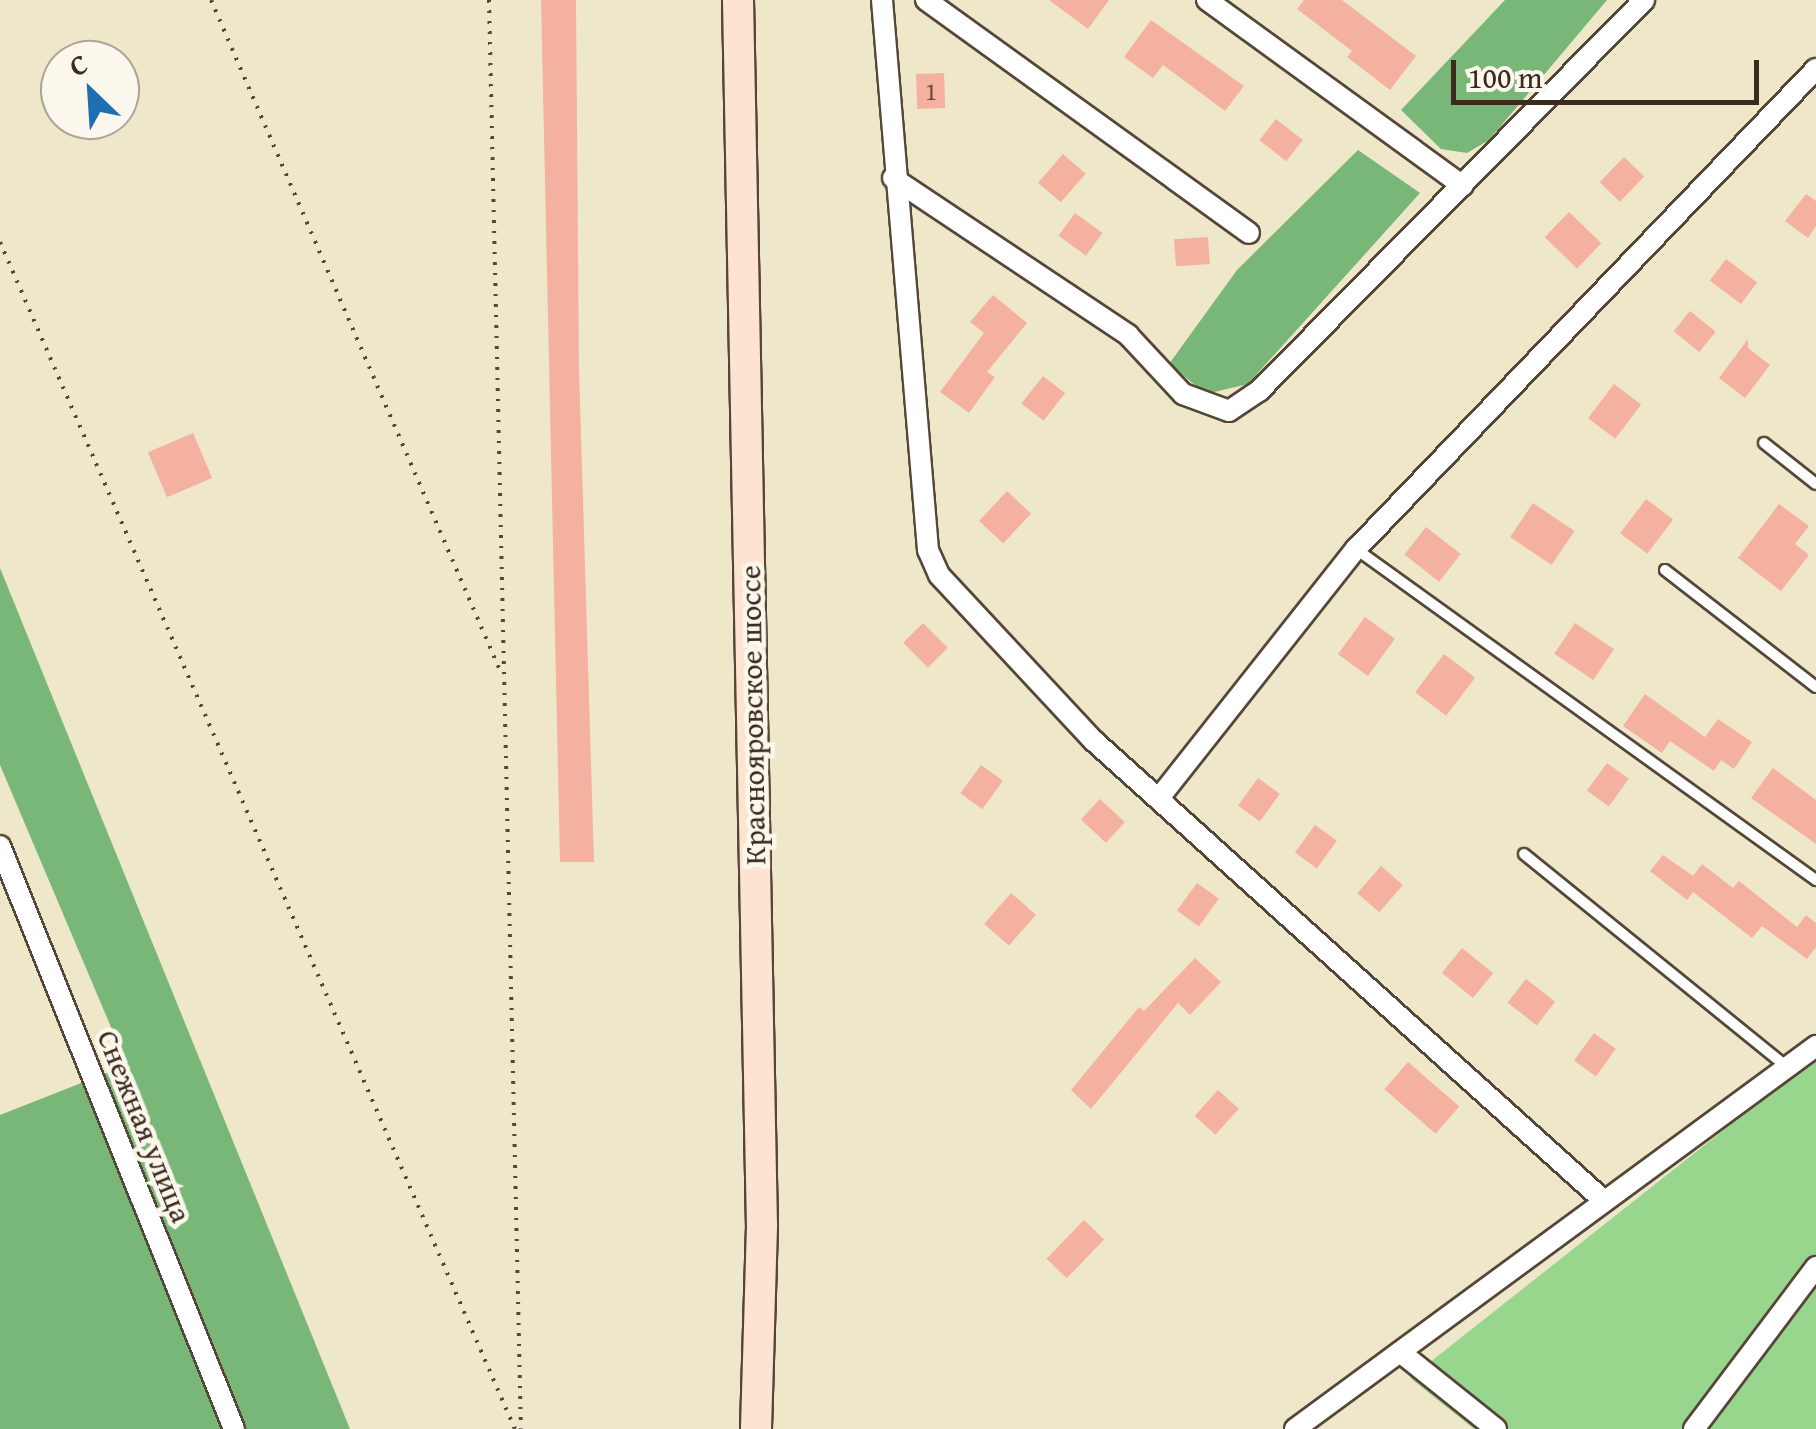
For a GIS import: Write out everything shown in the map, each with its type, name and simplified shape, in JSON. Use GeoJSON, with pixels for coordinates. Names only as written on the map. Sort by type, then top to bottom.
{"type":"FeatureCollection","features":[{"type":"Feature","properties":{"kind":"street","name":"Краснояровское шоссе"},"geometry":{"type":"LineString","coordinates":[[738,0],[762,1226],[756,1429]]}},
{"type":"Feature","properties":{"kind":"street"},"geometry":{"type":"LineString","coordinates":[[882,0],[893,178],[928,550],[939,575],[1094,741],[1602,1200]]}},
{"type":"Feature","properties":{"kind":"street"},"geometry":{"type":"LineString","coordinates":[[926,0],[1250,233]]}},
{"type":"Feature","properties":{"kind":"street"},"geometry":{"type":"LineString","coordinates":[[1207,0],[1464,186]]}},
{"type":"Feature","properties":{"kind":"street"},"geometry":{"type":"LineString","coordinates":[[893,178],[1128,335],[1183,394],[1228,410],[1259,392],[1644,0]]}},
{"type":"Feature","properties":{"kind":"street"},"geometry":{"type":"LineString","coordinates":[[1159,798],[1356,550],[1816,69]]}},
{"type":"Feature","properties":{"kind":"street","name":"Снежная улица"},"geometry":{"type":"LineString","coordinates":[[0,846],[234,1429]]}},
{"type":"Feature","properties":{"kind":"street"},"geometry":{"type":"LineString","coordinates":[[1295,1429],[1816,1046]]}},
{"type":"Feature","properties":{"kind":"street"},"geometry":{"type":"LineString","coordinates":[[1694,1429],[1816,1267]]}},
{"type":"Feature","properties":{"kind":"street"},"geometry":{"type":"LineString","coordinates":[[1400,1352],[1496,1429]]}},
{"type":"Feature","properties":{"kind":"lane"},"geometry":{"type":"LineString","coordinates":[[1764,443],[1816,484]]}},
{"type":"Feature","properties":{"kind":"lane"},"geometry":{"type":"LineString","coordinates":[[1356,550],[1816,880]]}},
{"type":"Feature","properties":{"kind":"lane"},"geometry":{"type":"LineString","coordinates":[[1664,570],[1816,687]]}},
{"type":"Feature","properties":{"kind":"lane"},"geometry":{"type":"LineString","coordinates":[[1524,854],[1787,1068]]}},
{"type":"Feature","properties":{"kind":"path"},"geometry":{"type":"LineString","coordinates":[[211,0],[504,680]]}},
{"type":"Feature","properties":{"kind":"path"},"geometry":{"type":"LineString","coordinates":[[488,0],[518,1429]]}},
{"type":"Feature","properties":{"kind":"path"},"geometry":{"type":"LineString","coordinates":[[0,242],[518,1429]]}},
{"type":"Feature","properties":{"kind":"green space"},"geometry":{"type":"Polygon","coordinates":[[[1505,0],[1607,0],[1489,140],[1467,153],[1441,149],[1401,110],[1505,0]]]}},
{"type":"Feature","properties":{"kind":"green space"},"geometry":{"type":"Polygon","coordinates":[[[1358,150],[1420,193],[1248,384],[1206,394],[1169,364],[1237,270],[1358,150]]]}},
{"type":"Feature","properties":{"kind":"green space"},"geometry":{"type":"Polygon","coordinates":[[[0,568],[350,1429],[0,1429],[0,1115],[127,1065],[0,765],[0,568]]]}},
{"type":"Feature","properties":{"kind":"green space"},"geometry":{"type":"Polygon","coordinates":[[[1816,1057],[1816,1429],[1474,1429],[1410,1378],[1816,1057]]]}},
{"type":"Feature","properties":{"kind":"building"},"geometry":{"type":"Polygon","coordinates":[[[541,0],[576,0],[579,369],[594,862],[560,862],[541,0]]]}},
{"type":"Feature","properties":{"kind":"building"},"geometry":{"type":"Polygon","coordinates":[[[1049,0],[1109,0],[1088,29],[1049,0]]]}},
{"type":"Feature","properties":{"kind":"building"},"geometry":{"type":"Polygon","coordinates":[[[1304,0],[1342,0],[1416,56],[1390,90],[1347,57],[1352,51],[1297,9],[1304,0]]]}},
{"type":"Feature","properties":{"kind":"building"},"geometry":{"type":"Polygon","coordinates":[[[1151,20],[1244,86],[1225,111],[1163,65],[1153,78],[1124,57],[1151,20]]]}},
{"type":"Feature","properties":{"kind":"building"},"geometry":{"type":"Polygon","coordinates":[[[944,73],[945,108],[917,109],[916,74],[944,73]]]}},
{"type":"Feature","properties":{"kind":"building"},"geometry":{"type":"Polygon","coordinates":[[[1276,119],[1303,140],[1286,161],[1259,140],[1276,119]]]}},
{"type":"Feature","properties":{"kind":"building"},"geometry":{"type":"Polygon","coordinates":[[[1063,154],[1086,174],[1061,202],[1038,183],[1063,154]]]}},
{"type":"Feature","properties":{"kind":"building"},"geometry":{"type":"Polygon","coordinates":[[[1624,157],[1644,176],[1620,202],[1600,182],[1624,157]]]}},
{"type":"Feature","properties":{"kind":"building"},"geometry":{"type":"Polygon","coordinates":[[[1806,194],[1816,201],[1816,226],[1808,238],[1785,221],[1806,194]]]}},
{"type":"Feature","properties":{"kind":"building"},"geometry":{"type":"Polygon","coordinates":[[[1569,212],[1601,243],[1577,268],[1545,237],[1569,212]]]}},
{"type":"Feature","properties":{"kind":"building"},"geometry":{"type":"Polygon","coordinates":[[[1075,213],[1103,233],[1086,256],[1059,236],[1075,213]]]}},
{"type":"Feature","properties":{"kind":"building"},"geometry":{"type":"Polygon","coordinates":[[[1208,237],[1210,264],[1176,266],[1174,239],[1208,237]]]}},
{"type":"Feature","properties":{"kind":"building"},"geometry":{"type":"Polygon","coordinates":[[[1726,259],[1757,282],[1741,304],[1710,281],[1726,259]]]}},
{"type":"Feature","properties":{"kind":"building"},"geometry":{"type":"Polygon","coordinates":[[[993,295],[1027,323],[987,372],[995,377],[969,413],[940,392],[984,333],[970,322],[993,295]]]}},
{"type":"Feature","properties":{"kind":"building"},"geometry":{"type":"Polygon","coordinates":[[[1690,311],[1716,332],[1699,352],[1674,331],[1690,311]]]}},
{"type":"Feature","properties":{"kind":"building"},"geometry":{"type":"Polygon","coordinates":[[[1748,339],[1748,348],[1770,365],[1745,398],[1719,378],[1748,339]]]}},
{"type":"Feature","properties":{"kind":"building"},"geometry":{"type":"Polygon","coordinates":[[[1043,376],[1065,393],[1044,421],[1021,404],[1043,376]]]}},
{"type":"Feature","properties":{"kind":"building"},"geometry":{"type":"Polygon","coordinates":[[[1614,384],[1641,404],[1615,439],[1588,418],[1614,384]]]}},
{"type":"Feature","properties":{"kind":"building"},"geometry":{"type":"Polygon","coordinates":[[[193,433],[212,478],[167,497],[148,452],[193,433]]]}},
{"type":"Feature","properties":{"kind":"building"},"geometry":{"type":"Polygon","coordinates":[[[1007,491],[1031,514],[1003,543],[979,521],[1007,491]]]}},
{"type":"Feature","properties":{"kind":"building"},"geometry":{"type":"Polygon","coordinates":[[[1646,499],[1673,519],[1647,554],[1620,533],[1646,499]]]}},
{"type":"Feature","properties":{"kind":"building"},"geometry":{"type":"Polygon","coordinates":[[[1533,503],[1574,531],[1552,565],[1510,537],[1533,503]]]}},
{"type":"Feature","properties":{"kind":"building"},"geometry":{"type":"Polygon","coordinates":[[[1779,504],[1809,526],[1795,544],[1809,555],[1781,591],[1738,558],[1779,504]]]}},
{"type":"Feature","properties":{"kind":"building"},"geometry":{"type":"Polygon","coordinates":[[[1426,527],[1461,554],[1439,582],[1404,555],[1426,527]]]}},
{"type":"Feature","properties":{"kind":"building"},"geometry":{"type":"Polygon","coordinates":[[[1365,617],[1395,639],[1368,676],[1338,654],[1365,617]]]}},
{"type":"Feature","properties":{"kind":"building"},"geometry":{"type":"Polygon","coordinates":[[[923,623],[948,648],[928,668],[903,643],[923,623]]]}},
{"type":"Feature","properties":{"kind":"building"},"geometry":{"type":"Polygon","coordinates":[[[1575,623],[1614,649],[1593,680],[1554,654],[1575,623]]]}},
{"type":"Feature","properties":{"kind":"building"},"geometry":{"type":"Polygon","coordinates":[[[1444,654],[1475,677],[1446,716],[1415,692],[1444,654]]]}},
{"type":"Feature","properties":{"kind":"building"},"geometry":{"type":"Polygon","coordinates":[[[1645,694],[1705,737],[1718,719],[1752,742],[1734,769],[1721,760],[1714,771],[1670,741],[1662,753],[1623,726],[1645,694]]]}},
{"type":"Feature","properties":{"kind":"building"},"geometry":{"type":"Polygon","coordinates":[[[1607,763],[1629,779],[1609,806],[1587,791],[1607,763]]]}},
{"type":"Feature","properties":{"kind":"building"},"geometry":{"type":"Polygon","coordinates":[[[981,765],[1003,781],[982,809],[960,793],[981,765]]]}},
{"type":"Feature","properties":{"kind":"building"},"geometry":{"type":"Polygon","coordinates":[[[1773,768],[1816,800],[1816,844],[1751,798],[1773,768]]]}},
{"type":"Feature","properties":{"kind":"building"},"geometry":{"type":"Polygon","coordinates":[[[1258,778],[1280,794],[1260,821],[1238,806],[1258,778]]]}},
{"type":"Feature","properties":{"kind":"building"},"geometry":{"type":"Polygon","coordinates":[[[1100,799],[1125,822],[1106,843],[1081,819],[1100,799]]]}},
{"type":"Feature","properties":{"kind":"building"},"geometry":{"type":"Polygon","coordinates":[[[1315,825],[1337,841],[1317,868],[1295,853],[1315,825]]]}},
{"type":"Feature","properties":{"kind":"building"},"geometry":{"type":"Polygon","coordinates":[[[1663,855],[1693,876],[1702,864],[1733,888],[1739,881],[1797,927],[1806,915],[1816,923],[1816,947],[1807,959],[1762,926],[1752,938],[1693,892],[1687,900],[1650,871],[1663,855]]]}},
{"type":"Feature","properties":{"kind":"building"},"geometry":{"type":"Polygon","coordinates":[[[1381,866],[1403,885],[1379,912],[1357,893],[1381,866]]]}},
{"type":"Feature","properties":{"kind":"building"},"geometry":{"type":"Polygon","coordinates":[[[1197,883],[1219,899],[1199,926],[1177,911],[1197,883]]]}},
{"type":"Feature","properties":{"kind":"building"},"geometry":{"type":"Polygon","coordinates":[[[1011,893],[1036,915],[1009,946],[984,924],[1011,893]]]}},
{"type":"Feature","properties":{"kind":"building"},"geometry":{"type":"Polygon","coordinates":[[[1462,948],[1493,973],[1473,998],[1442,973],[1462,948]]]}},
{"type":"Feature","properties":{"kind":"building"},"geometry":{"type":"Polygon","coordinates":[[[1195,958],[1221,982],[1190,1015],[1178,1003],[1091,1109],[1071,1090],[1139,1007],[1144,1011],[1195,958]]]}},
{"type":"Feature","properties":{"kind":"building"},"geometry":{"type":"Polygon","coordinates":[[[1526,979],[1555,1002],[1537,1025],[1508,1003],[1526,979]]]}},
{"type":"Feature","properties":{"kind":"building"},"geometry":{"type":"Polygon","coordinates":[[[1594,1033],[1616,1049],[1596,1076],[1574,1061],[1594,1033]]]}},
{"type":"Feature","properties":{"kind":"building"},"geometry":{"type":"Polygon","coordinates":[[[1408,1062],[1459,1107],[1436,1134],[1384,1089],[1408,1062]]]}},
{"type":"Feature","properties":{"kind":"building"},"geometry":{"type":"Polygon","coordinates":[[[1218,1090],[1239,1109],[1215,1135],[1195,1116],[1218,1090]]]}},
{"type":"Feature","properties":{"kind":"building"},"geometry":{"type":"Polygon","coordinates":[[[1084,1220],[1104,1239],[1067,1278],[1046,1259],[1084,1220]]]}}]}
